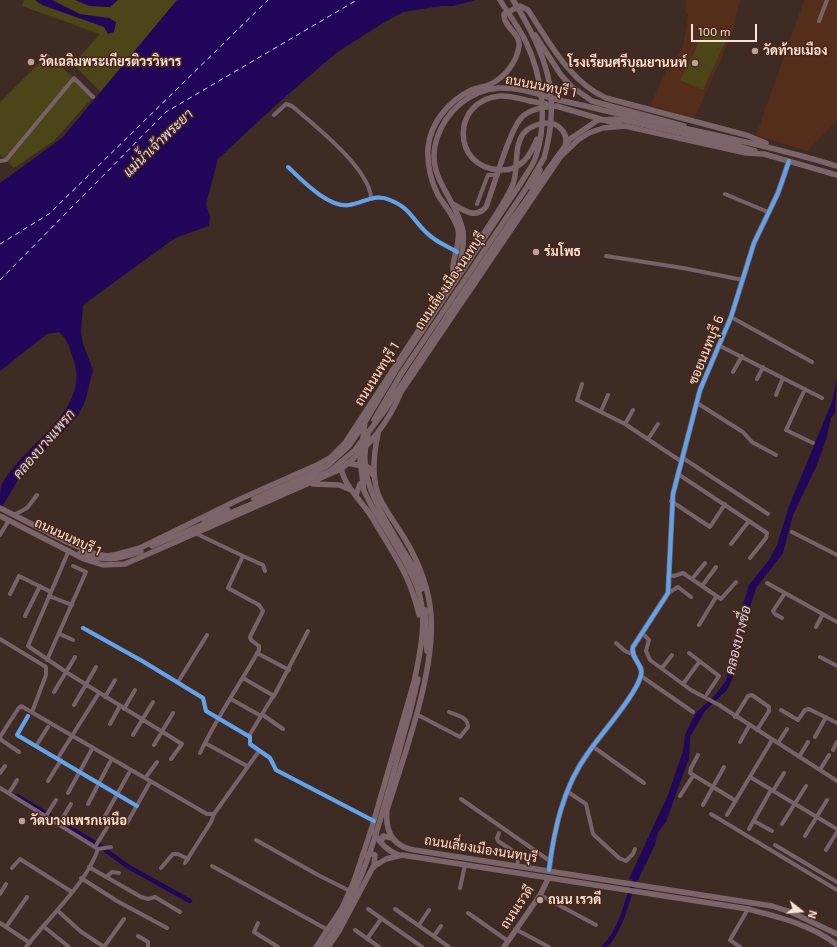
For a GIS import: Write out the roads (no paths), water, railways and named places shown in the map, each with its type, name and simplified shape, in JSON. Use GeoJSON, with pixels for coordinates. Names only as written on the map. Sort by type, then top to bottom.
{"type":"FeatureCollection","features":[{"type":"Feature","properties":{"kind":"main road","name":"ถนนเลี่ยงเมืองนนทบุรี"},"geometry":{"type":"LineString","coordinates":[[427,665],[426,631],[422,589],[414,568],[372,507],[364,491],[360,460],[365,422],[396,370],[521,183],[536,157],[540,133],[542,103],[541,87],[536,67],[526,42],[500,0]]}},
{"type":"Feature","properties":{"kind":"main road"},"geometry":{"type":"LineString","coordinates":[[513,0],[533,34],[561,75],[582,94],[592,101],[654,116],[695,130]]}},
{"type":"Feature","properties":{"kind":"main road"},"geometry":{"type":"LineString","coordinates":[[453,274],[457,252],[458,230],[432,180],[428,165],[428,148],[433,128],[446,108],[458,98],[472,90],[490,84],[498,79],[512,65],[519,49],[519,41],[505,22],[504,14],[520,6],[528,10],[568,67],[593,92],[606,98],[746,136],[788,152]]}},
{"type":"Feature","properties":{"kind":"main road"},"geometry":{"type":"LineString","coordinates":[[153,544],[330,471],[355,450],[385,410],[532,190],[538,176],[544,158],[551,122],[550,83],[533,34]]}},
{"type":"Feature","properties":{"kind":"main road","name":"ถนนนนทบุรี 1"},"geometry":{"type":"LineString","coordinates":[[2,509],[67,542],[96,554],[108,556],[153,544],[238,500],[303,472],[330,458],[345,443],[453,274],[460,267],[463,232],[453,204],[437,178],[434,165],[436,140],[442,126],[452,112],[460,104],[481,92],[506,88],[532,93],[788,152],[837,166]]}},
{"type":"Feature","properties":{"kind":"main road"},"geometry":{"type":"LineString","coordinates":[[540,133],[528,157],[519,166],[507,170],[496,170],[480,165],[469,154],[463,133],[466,118],[471,110],[480,102],[499,96],[558,106],[625,126]]}},
{"type":"Feature","properties":{"kind":"main road"},"geometry":{"type":"LineString","coordinates":[[453,204],[475,214],[483,210],[486,207],[514,131],[522,117],[532,111],[546,107],[558,106]]}},
{"type":"Feature","properties":{"kind":"main road"},"geometry":{"type":"LineString","coordinates":[[513,218],[570,139],[598,120],[619,119],[734,145],[764,154]]}},
{"type":"Feature","properties":{"kind":"main road"},"geometry":{"type":"LineString","coordinates":[[460,267],[512,188],[517,167],[518,146],[523,134],[534,126],[545,123],[554,124],[561,128],[567,140],[561,156]]}},
{"type":"Feature","properties":{"kind":"main road","name":"ถนนนนทบุรี 1"},"geometry":{"type":"LineString","coordinates":[[0,516],[94,563],[113,566],[125,564],[341,469],[379,434],[402,392],[561,156],[578,140],[589,133],[603,128],[625,126],[746,153],[764,154],[837,175]]}},
{"type":"Feature","properties":{"kind":"main road","name":"ถนนเลี่ยงเมืองนนทบุรี"},"geometry":{"type":"LineString","coordinates":[[316,947],[342,908],[362,860],[414,682],[419,660],[422,612],[419,591],[410,570],[377,506],[366,476],[365,445],[372,422],[544,158]]}},
{"type":"Feature","properties":{"kind":"main road","name":"ซอยนนทบุรี 6"},"geometry":{"type":"LineString","coordinates":[[632,654],[633,647],[668,593],[670,575],[671,501],[696,403],[703,380],[731,317],[754,243],[789,161]]}},
{"type":"Feature","properties":{"kind":"main road"},"geometry":{"type":"LineString","coordinates":[[384,382],[383,389],[387,395],[392,396],[402,392]]}},
{"type":"Feature","properties":{"kind":"main road"},"geometry":{"type":"LineString","coordinates":[[69,550],[94,558],[109,560],[123,558],[327,466],[349,446],[365,422]]}},
{"type":"Feature","properties":{"kind":"main road","name":"ถนนเลี่ยงเมืองนนทบุรี"},"geometry":{"type":"LineString","coordinates":[[379,434],[375,450],[377,492],[411,548],[426,586],[432,618],[427,665],[416,714],[387,810],[387,827],[392,838],[400,846],[406,848],[772,906],[791,912],[837,934]]}},
{"type":"Feature","properties":{"kind":"main road","name":"ถนนเลี่ยงเมืองนนทบุรี"},"geometry":{"type":"LineString","coordinates":[[345,443],[341,469],[351,490],[356,495],[388,543],[409,580],[421,625]]}},
{"type":"Feature","properties":{"kind":"main road","name":"ถนนนนทบุรี 1"},"geometry":{"type":"LineString","coordinates":[[303,472],[334,462],[348,463],[370,468],[376,483]]}},
{"type":"Feature","properties":{"kind":"main road"},"geometry":{"type":"LineString","coordinates":[[356,495],[360,484],[365,481],[371,483],[377,492]]}},
{"type":"Feature","properties":{"kind":"main road"},"geometry":{"type":"LineString","coordinates":[[307,484],[320,483],[339,485],[351,490]]}},
{"type":"Feature","properties":{"kind":"main road"},"geometry":{"type":"LineString","coordinates":[[322,947],[346,909],[363,872],[416,691],[426,631]]}},
{"type":"Feature","properties":{"kind":"main road"},"geometry":{"type":"LineString","coordinates":[[549,870],[555,830],[579,766],[636,687],[641,676],[642,670],[632,654]]}},
{"type":"Feature","properties":{"kind":"main road","name":"ถนนเลี่ยงเมืองนนทบุรี"},"geometry":{"type":"LineString","coordinates":[[372,828],[380,842],[390,852],[622,891],[748,909],[770,914],[796,923],[828,938],[837,945]]}},
{"type":"Feature","properties":{"kind":"main road"},"geometry":{"type":"LineString","coordinates":[[380,842],[383,836],[392,838]]}},
{"type":"Feature","properties":{"kind":"main road"},"geometry":{"type":"LineString","coordinates":[[328,947],[339,931],[373,867],[376,858],[373,853],[370,853],[362,860]]}},
{"type":"Feature","properties":{"kind":"main road","name":"ถนนเลี่ยงเมืองนนทบุรี"},"geometry":{"type":"LineString","coordinates":[[373,867],[386,859],[402,855]]}},
{"type":"Feature","properties":{"kind":"main road","name":"ถนนเรวดี"},"geometry":{"type":"LineString","coordinates":[[504,947],[515,929],[540,895],[548,878]]}},
{"type":"Feature","properties":{"kind":"street"},"geometry":{"type":"LineString","coordinates":[[819,21],[827,0]]}},
{"type":"Feature","properties":{"kind":"street"},"geometry":{"type":"LineString","coordinates":[[1,161],[6,160],[74,78],[93,97]]}},
{"type":"Feature","properties":{"kind":"street"},"geometry":{"type":"LineString","coordinates":[[274,115],[286,104],[292,106],[359,169],[371,191],[371,197]]}},
{"type":"Feature","properties":{"kind":"street"},"geometry":{"type":"LineString","coordinates":[[288,167],[322,197],[334,202],[349,205],[371,197],[388,199],[400,204],[409,211],[427,234],[457,252]]}},
{"type":"Feature","properties":{"kind":"street"},"geometry":{"type":"LineString","coordinates":[[477,204],[488,175],[498,175]]}},
{"type":"Feature","properties":{"kind":"street"},"geometry":{"type":"LineString","coordinates":[[725,194],[768,212]]}},
{"type":"Feature","properties":{"kind":"street"},"geometry":{"type":"LineString","coordinates":[[606,256],[683,268],[742,280]]}},
{"type":"Feature","properties":{"kind":"street"},"geometry":{"type":"LineString","coordinates":[[731,317],[812,362]]}},
{"type":"Feature","properties":{"kind":"street"},"geometry":{"type":"LineString","coordinates":[[718,345],[822,398]]}},
{"type":"Feature","properties":{"kind":"street"},"geometry":{"type":"LineString","coordinates":[[733,372],[742,356]]}},
{"type":"Feature","properties":{"kind":"street"},"geometry":{"type":"LineString","coordinates":[[757,379],[763,367]]}},
{"type":"Feature","properties":{"kind":"street"},"geometry":{"type":"LineString","coordinates":[[776,395],[784,378]]}},
{"type":"Feature","properties":{"kind":"street"},"geometry":{"type":"LineString","coordinates":[[582,384],[576,400],[625,424],[768,514]]}},
{"type":"Feature","properties":{"kind":"street"},"geometry":{"type":"LineString","coordinates":[[805,389],[786,430],[813,443]]}},
{"type":"Feature","properties":{"kind":"street"},"geometry":{"type":"LineString","coordinates":[[601,411],[608,395]]}},
{"type":"Feature","properties":{"kind":"street"},"geometry":{"type":"LineString","coordinates":[[696,403],[743,432],[752,442],[776,455]]}},
{"type":"Feature","properties":{"kind":"street"},"geometry":{"type":"LineString","coordinates":[[625,424],[634,410]]}},
{"type":"Feature","properties":{"kind":"street"},"geometry":{"type":"LineString","coordinates":[[648,439],[658,424]]}},
{"type":"Feature","properties":{"kind":"street"},"geometry":{"type":"LineString","coordinates":[[678,474],[767,533],[768,535],[750,558]]}},
{"type":"Feature","properties":{"kind":"street"},"geometry":{"type":"LineString","coordinates":[[14,515],[27,508],[37,495]]}},
{"type":"Feature","properties":{"kind":"street"},"geometry":{"type":"LineString","coordinates":[[671,501],[710,526],[725,504]]}},
{"type":"Feature","properties":{"kind":"street"},"geometry":{"type":"LineString","coordinates":[[0,535],[9,520]]}},
{"type":"Feature","properties":{"kind":"street"},"geometry":{"type":"LineString","coordinates":[[731,544],[749,521]]}},
{"type":"Feature","properties":{"kind":"street"},"geometry":{"type":"LineString","coordinates":[[792,532],[837,555]]}},
{"type":"Feature","properties":{"kind":"street"},"geometry":{"type":"LineString","coordinates":[[195,533],[263,565],[265,571]]}},
{"type":"Feature","properties":{"kind":"street"},"geometry":{"type":"LineString","coordinates":[[69,550],[28,646],[86,685],[182,744],[171,759]]}},
{"type":"Feature","properties":{"kind":"street"},"geometry":{"type":"LineString","coordinates":[[200,753],[218,717],[231,699],[260,647],[250,637],[263,611],[261,607],[228,588],[243,556]]}},
{"type":"Feature","properties":{"kind":"street"},"geometry":{"type":"LineString","coordinates":[[692,579],[704,563]]}},
{"type":"Feature","properties":{"kind":"street"},"geometry":{"type":"LineString","coordinates":[[47,660],[60,634],[86,572],[73,566]]}},
{"type":"Feature","properties":{"kind":"street"},"geometry":{"type":"LineString","coordinates":[[702,586],[716,567]]}},
{"type":"Feature","properties":{"kind":"street"},"geometry":{"type":"LineString","coordinates":[[670,575],[674,576],[683,573],[716,597],[723,599],[736,582]]}},
{"type":"Feature","properties":{"kind":"street"},"geometry":{"type":"LineString","coordinates":[[10,594],[19,576],[40,586],[50,594],[72,605]]}},
{"type":"Feature","properties":{"kind":"street"},"geometry":{"type":"LineString","coordinates":[[767,583],[837,622]]}},
{"type":"Feature","properties":{"kind":"street"},"geometry":{"type":"LineString","coordinates":[[25,616],[40,586]]}},
{"type":"Feature","properties":{"kind":"street"},"geometry":{"type":"LineString","coordinates":[[668,593],[678,587],[691,597]]}},
{"type":"Feature","properties":{"kind":"street"},"geometry":{"type":"LineString","coordinates":[[782,618],[774,614],[773,611],[785,593]]}},
{"type":"Feature","properties":{"kind":"street"},"geometry":{"type":"LineString","coordinates":[[699,625],[716,597]]}},
{"type":"Feature","properties":{"kind":"street"},"geometry":{"type":"LineString","coordinates":[[816,627],[823,614]]}},
{"type":"Feature","properties":{"kind":"street"},"geometry":{"type":"LineString","coordinates":[[83,628],[178,682],[203,698],[206,710],[249,736],[251,738],[250,744],[270,758],[276,770],[374,821]]}},
{"type":"Feature","properties":{"kind":"street"},"geometry":{"type":"LineString","coordinates":[[249,736],[289,670],[308,631]]}},
{"type":"Feature","properties":{"kind":"street"},"geometry":{"type":"LineString","coordinates":[[642,633],[649,640],[646,646],[647,656],[683,684],[707,700],[719,705],[735,717],[837,781]]}},
{"type":"Feature","properties":{"kind":"street"},"geometry":{"type":"LineString","coordinates":[[60,634],[73,640]]}},
{"type":"Feature","properties":{"kind":"street"},"geometry":{"type":"LineString","coordinates":[[178,682],[207,635]]}},
{"type":"Feature","properties":{"kind":"street"},"geometry":{"type":"LineString","coordinates":[[0,639],[46,667],[46,675],[32,712]]}},
{"type":"Feature","properties":{"kind":"street"},"geometry":{"type":"LineString","coordinates":[[616,643],[625,651],[632,654]]}},
{"type":"Feature","properties":{"kind":"street"},"geometry":{"type":"LineString","coordinates":[[257,653],[289,670]]}},
{"type":"Feature","properties":{"kind":"street"},"geometry":{"type":"LineString","coordinates":[[689,653],[719,676],[707,694]]}},
{"type":"Feature","properties":{"kind":"street"},"geometry":{"type":"LineString","coordinates":[[662,668],[672,655]]}},
{"type":"Feature","properties":{"kind":"street"},"geometry":{"type":"LineString","coordinates":[[54,692],[75,657]]}},
{"type":"Feature","properties":{"kind":"street"},"geometry":{"type":"LineString","coordinates":[[820,657],[837,666]]}},
{"type":"Feature","properties":{"kind":"street"},"geometry":{"type":"LineString","coordinates":[[683,684],[700,661]]}},
{"type":"Feature","properties":{"kind":"street"},"geometry":{"type":"LineString","coordinates":[[74,705],[96,667]]}},
{"type":"Feature","properties":{"kind":"street"},"geometry":{"type":"LineString","coordinates":[[641,676],[693,712]]}},
{"type":"Feature","properties":{"kind":"street"},"geometry":{"type":"LineString","coordinates":[[243,678],[274,696]]}},
{"type":"Feature","properties":{"kind":"street"},"geometry":{"type":"LineString","coordinates":[[105,696],[115,680]]}},
{"type":"Feature","properties":{"kind":"street"},"geometry":{"type":"LineString","coordinates":[[110,724],[135,690]]}},
{"type":"Feature","properties":{"kind":"street"},"geometry":{"type":"LineString","coordinates":[[48,781],[72,735],[99,693]]}},
{"type":"Feature","properties":{"kind":"street"},"geometry":{"type":"LineString","coordinates":[[735,717],[748,696],[752,695],[769,706],[769,711],[757,730]]}},
{"type":"Feature","properties":{"kind":"street"},"geometry":{"type":"LineString","coordinates":[[231,699],[283,729]]}},
{"type":"Feature","properties":{"kind":"street"},"geometry":{"type":"LineString","coordinates":[[133,735],[153,702]]}},
{"type":"Feature","properties":{"kind":"street"},"geometry":{"type":"LineString","coordinates":[[19,752],[0,738],[20,707],[32,712],[146,777],[207,814],[214,814]]}},
{"type":"Feature","properties":{"kind":"street"},"geometry":{"type":"LineString","coordinates":[[781,710],[796,719],[800,719],[807,708],[837,723]]}},
{"type":"Feature","properties":{"kind":"street"},"geometry":{"type":"LineString","coordinates":[[416,714],[460,737],[468,728],[468,722],[465,719],[449,712]]}},
{"type":"Feature","properties":{"kind":"street"},"geometry":{"type":"LineString","coordinates":[[154,745],[173,713]]}},
{"type":"Feature","properties":{"kind":"street"},"geometry":{"type":"LineString","coordinates":[[28,716],[18,735],[59,759],[79,773],[137,806]]}},
{"type":"Feature","properties":{"kind":"street"},"geometry":{"type":"LineString","coordinates":[[815,737],[826,717]]}},
{"type":"Feature","properties":{"kind":"street"},"geometry":{"type":"LineString","coordinates":[[740,742],[749,726]]}},
{"type":"Feature","properties":{"kind":"street"},"geometry":{"type":"LineString","coordinates":[[36,746],[48,728]]}},
{"type":"Feature","properties":{"kind":"street"},"geometry":{"type":"LineString","coordinates":[[778,743],[787,729]]}},
{"type":"Feature","properties":{"kind":"street"},"geometry":{"type":"LineString","coordinates":[[727,815],[772,740]]}},
{"type":"Feature","properties":{"kind":"street"},"geometry":{"type":"LineString","coordinates":[[205,742],[247,766]]}},
{"type":"Feature","properties":{"kind":"street"},"geometry":{"type":"LineString","coordinates":[[799,757],[808,742]]}},
{"type":"Feature","properties":{"kind":"street"},"geometry":{"type":"LineString","coordinates":[[832,750],[837,742]]}},
{"type":"Feature","properties":{"kind":"street"},"geometry":{"type":"LineString","coordinates":[[592,746],[644,783]]}},
{"type":"Feature","properties":{"kind":"street"},"geometry":{"type":"LineString","coordinates":[[68,793],[91,751]]}},
{"type":"Feature","properties":{"kind":"street"},"geometry":{"type":"LineString","coordinates":[[185,864],[211,822],[214,814],[259,751]]}},
{"type":"Feature","properties":{"kind":"street"},"geometry":{"type":"LineString","coordinates":[[698,755],[689,771],[693,776],[736,801]]}},
{"type":"Feature","properties":{"kind":"street"},"geometry":{"type":"LineString","coordinates":[[820,770],[829,755]]}},
{"type":"Feature","properties":{"kind":"street"},"geometry":{"type":"LineString","coordinates":[[88,804],[110,762]]}},
{"type":"Feature","properties":{"kind":"street"},"geometry":{"type":"LineString","coordinates":[[146,777],[157,762]]}},
{"type":"Feature","properties":{"kind":"street"},"geometry":{"type":"LineString","coordinates":[[0,773],[5,766]]}},
{"type":"Feature","properties":{"kind":"street"},"geometry":{"type":"LineString","coordinates":[[703,805],[724,767]]}},
{"type":"Feature","properties":{"kind":"street"},"geometry":{"type":"LineString","coordinates":[[105,816],[129,773]]}},
{"type":"Feature","properties":{"kind":"street"},"geometry":{"type":"LineString","coordinates":[[749,829],[784,773]]}},
{"type":"Feature","properties":{"kind":"street"},"geometry":{"type":"LineString","coordinates":[[680,796],[693,776]]}},
{"type":"Feature","properties":{"kind":"street"},"geometry":{"type":"LineString","coordinates":[[750,777],[837,830],[826,850]]}},
{"type":"Feature","properties":{"kind":"street"},"geometry":{"type":"LineString","coordinates":[[10,791],[17,780]]}},
{"type":"Feature","properties":{"kind":"street"},"geometry":{"type":"LineString","coordinates":[[127,823],[149,784]]}},
{"type":"Feature","properties":{"kind":"street"},"geometry":{"type":"LineString","coordinates":[[782,824],[806,786]]}},
{"type":"Feature","properties":{"kind":"street"},"geometry":{"type":"LineString","coordinates":[[0,788],[10,791],[61,821],[97,845],[111,847]]}},
{"type":"Feature","properties":{"kind":"street"},"geometry":{"type":"LineString","coordinates":[[568,792],[586,804],[593,834],[611,848],[619,858],[626,861],[628,860],[635,849]]}},
{"type":"Feature","properties":{"kind":"street"},"geometry":{"type":"LineString","coordinates":[[461,799],[550,860]]}},
{"type":"Feature","properties":{"kind":"street"},"geometry":{"type":"LineString","coordinates":[[48,814],[56,800]]}},
{"type":"Feature","properties":{"kind":"street"},"geometry":{"type":"LineString","coordinates":[[804,836],[827,800]]}},
{"type":"Feature","properties":{"kind":"street"},"geometry":{"type":"LineString","coordinates":[[61,821],[71,804]]}},
{"type":"Feature","properties":{"kind":"street"},"geometry":{"type":"LineString","coordinates":[[711,814],[837,890]]}},
{"type":"Feature","properties":{"kind":"street"},"geometry":{"type":"LineString","coordinates":[[26,947],[72,892],[89,866],[97,845],[111,821]]}},
{"type":"Feature","properties":{"kind":"street"},"geometry":{"type":"LineString","coordinates":[[754,821],[772,831]]}},
{"type":"Feature","properties":{"kind":"street"},"geometry":{"type":"LineString","coordinates":[[499,833],[497,838],[498,841],[519,855],[518,866]]}},
{"type":"Feature","properties":{"kind":"street"},"geometry":{"type":"LineString","coordinates":[[256,840],[318,875],[350,890]]}},
{"type":"Feature","properties":{"kind":"street"},"geometry":{"type":"LineString","coordinates":[[775,845],[837,882]]}},
{"type":"Feature","properties":{"kind":"street"},"geometry":{"type":"LineString","coordinates":[[161,868],[173,854],[178,854],[188,859]]}},
{"type":"Feature","properties":{"kind":"street"},"geometry":{"type":"LineString","coordinates":[[12,868],[20,859],[72,892]]}},
{"type":"Feature","properties":{"kind":"street"},"geometry":{"type":"LineString","coordinates":[[460,888],[465,865]]}},
{"type":"Feature","properties":{"kind":"street"},"geometry":{"type":"LineString","coordinates":[[89,866],[144,899],[155,897],[180,912]]}},
{"type":"Feature","properties":{"kind":"street"},"geometry":{"type":"LineString","coordinates":[[212,866],[328,930]]}},
{"type":"Feature","properties":{"kind":"street"},"geometry":{"type":"LineString","coordinates":[[106,877],[112,872],[119,873]]}},
{"type":"Feature","properties":{"kind":"street"},"geometry":{"type":"LineString","coordinates":[[81,878],[117,901],[167,928]]}},
{"type":"Feature","properties":{"kind":"street"},"geometry":{"type":"LineString","coordinates":[[0,894],[6,884]]}},
{"type":"Feature","properties":{"kind":"street"},"geometry":{"type":"LineString","coordinates":[[540,895],[596,925]]}},
{"type":"Feature","properties":{"kind":"street"},"geometry":{"type":"LineString","coordinates":[[6,927],[26,897]]}},
{"type":"Feature","properties":{"kind":"street"},"geometry":{"type":"LineString","coordinates":[[395,909],[449,947]]}},
{"type":"Feature","properties":{"kind":"street"},"geometry":{"type":"LineString","coordinates":[[740,947],[730,940],[748,909]]}},
{"type":"Feature","properties":{"kind":"street"},"geometry":{"type":"LineString","coordinates":[[57,910],[80,931],[104,947],[124,919]]}},
{"type":"Feature","properties":{"kind":"street"},"geometry":{"type":"LineString","coordinates":[[368,910],[422,947]]}},
{"type":"Feature","properties":{"kind":"street"},"geometry":{"type":"LineString","coordinates":[[419,925],[429,910]]}},
{"type":"Feature","properties":{"kind":"street"},"geometry":{"type":"LineString","coordinates":[[468,913],[508,941]]}},
{"type":"Feature","properties":{"kind":"street"},"geometry":{"type":"LineString","coordinates":[[367,939],[381,919]]}},
{"type":"Feature","properties":{"kind":"street"},"geometry":{"type":"LineString","coordinates":[[0,923],[30,943]]}},
{"type":"Feature","properties":{"kind":"street"},"geometry":{"type":"LineString","coordinates":[[258,923],[254,932],[278,947]]}},
{"type":"Feature","properties":{"kind":"street"},"geometry":{"type":"LineString","coordinates":[[43,926],[69,947]]}},
{"type":"Feature","properties":{"kind":"street"},"geometry":{"type":"LineString","coordinates":[[434,936],[441,926]]}},
{"type":"Feature","properties":{"kind":"street"},"geometry":{"type":"LineString","coordinates":[[515,929],[549,947]]}},
{"type":"Feature","properties":{"kind":"street"},"geometry":{"type":"LineString","coordinates":[[355,930],[379,947]]}},
{"type":"Feature","properties":{"kind":"street"},"geometry":{"type":"LineString","coordinates":[[138,936],[148,942],[148,947]]}},
{"type":"Feature","properties":{"kind":"water"},"geometry":{"type":"Polygon","coordinates":[[[35,0],[52,0],[80,14],[109,18],[116,22],[114,32],[108,34],[104,27],[42,5],[35,0]]]}},
{"type":"Feature","properties":{"kind":"water"},"geometry":{"type":"Polygon","coordinates":[[[75,0],[118,0],[110,7],[89,6],[75,0]]]}},
{"type":"Feature","properties":{"kind":"water"},"geometry":{"type":"Polygon","coordinates":[[[177,0],[476,0],[453,6],[441,6],[403,12],[383,23],[336,53],[277,104],[218,159],[206,204],[210,217],[209,226],[175,238],[83,305],[81,332],[83,344],[93,370],[85,402],[78,415],[64,431],[21,475],[0,510],[1,486],[11,470],[65,410],[74,393],[76,375],[69,346],[59,332],[47,334],[0,371],[0,183],[62,138],[177,0]]]}},
{"type":"Feature","properties":{"kind":"water"},"geometry":{"type":"Polygon","coordinates":[[[837,378],[835,413],[831,418],[826,440],[816,467],[793,515],[783,553],[756,588],[748,614],[741,629],[732,680],[727,690],[705,711],[690,737],[689,758],[666,822],[658,832],[655,845],[638,880],[629,879],[668,795],[683,751],[685,735],[691,722],[696,713],[716,694],[726,681],[741,611],[749,585],[769,560],[777,545],[789,506],[832,402],[837,378]]]}},
{"type":"Feature","properties":{"kind":"waterway"},"geometry":{"type":"LineString","coordinates":[[17,796],[100,846],[127,866],[190,901]]}},
{"type":"Feature","properties":{"kind":"waterway","name":"คลองบางซื่อ"},"geometry":{"type":"LineString","coordinates":[[604,947],[616,931],[624,913],[636,875]]}},
{"type":"Feature","properties":{"kind":"place","name":"วัดท้ายเมือง"},"geometry":{"type":"Point","coordinates":[755,51]}},
{"type":"Feature","properties":{"kind":"place","name":"วัดเฉลิมพระเกียรติวรวิหาร"},"geometry":{"type":"Point","coordinates":[31,62]}},
{"type":"Feature","properties":{"kind":"place","name":"โรงเรียนศรีบุณยานนท์"},"geometry":{"type":"Point","coordinates":[695,63]}},
{"type":"Feature","properties":{"kind":"place","name":"ร่มโพธ"},"geometry":{"type":"Point","coordinates":[536,252]}},
{"type":"Feature","properties":{"kind":"place","name":"วัดบางแพรกเหนือ"},"geometry":{"type":"Point","coordinates":[22,821]}},
{"type":"Feature","properties":{"kind":"place","name":"ถนน เรวดี"},"geometry":{"type":"Point","coordinates":[540,900]}},
{"type":"Feature","properties":{"kind":"water label","name":"แม่น้ำเจ้าพระยา"},"geometry":{"type":"Point","coordinates":[158,143]}},
{"type":"Feature","properties":{"kind":"water label","name":"คลองบางแพรก"},"geometry":{"type":"Point","coordinates":[44,444]}}]}
